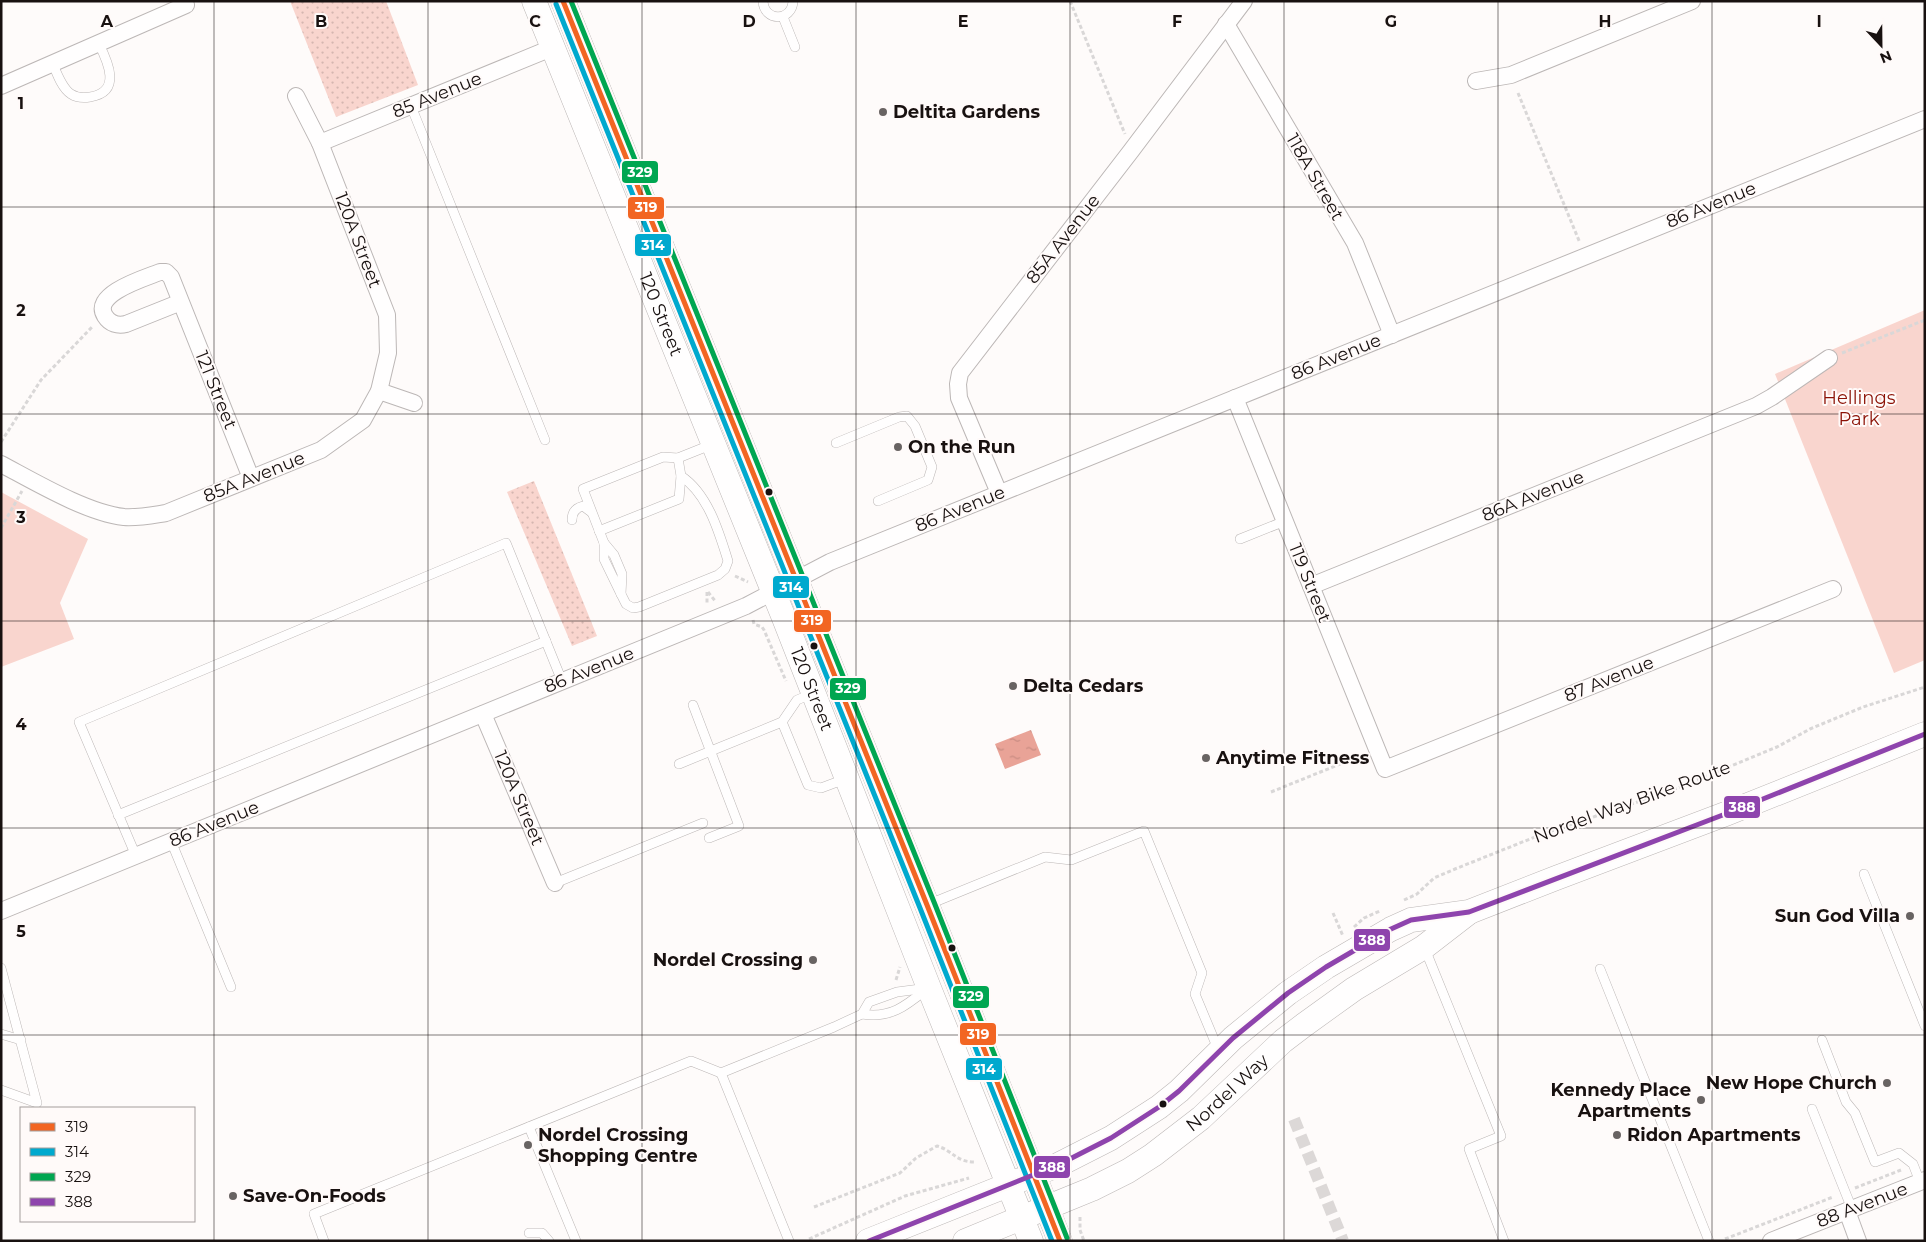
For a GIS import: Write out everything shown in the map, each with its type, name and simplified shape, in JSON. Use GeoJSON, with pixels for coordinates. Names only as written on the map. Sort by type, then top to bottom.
{"type":"FeatureCollection","features":[{"type":"Feature","properties":{"kind":"main road","name":"120 Street"},"geometry":{"type":"LineString","coordinates":[[534,1],[814,693],[929,988],[1031,1241]]}},
{"type":"Feature","properties":{"kind":"main road","name":"120 Street"},"geometry":{"type":"LineString","coordinates":[[563,1],[1035,1174],[1060,1241]]}},
{"type":"Feature","properties":{"kind":"main road"},"geometry":{"type":"LineString","coordinates":[[554,48],[563,48],[566,51],[595,124],[624,152]]}},
{"type":"Feature","properties":{"kind":"main road","name":"Nordel Way"},"geometry":{"type":"LineString","coordinates":[[869,1230],[1008,1185],[1089,1150],[1136,1123],[1179,1091],[1261,1014],[1288,994],[1326,967],[1371,940],[1411,920],[1470,912],[1925,734]]}},
{"type":"Feature","properties":{"kind":"main road"},"geometry":{"type":"LineString","coordinates":[[870,838],[881,841],[886,845],[891,852],[908,892],[918,903],[927,905]]}},
{"type":"Feature","properties":{"kind":"main road","name":"Nordel Way"},"geometry":{"type":"LineString","coordinates":[[965,1241],[1111,1180],[1153,1155],[1201,1118],[1290,1036],[1354,989],[1424,947],[1470,912]]}},
{"type":"Feature","properties":{"kind":"street","name":"85A Avenue"},"geometry":{"type":"LineString","coordinates":[[1000,493],[959,398],[958,384],[960,373],[1244,1]]}},
{"type":"Feature","properties":{"kind":"street"},"geometry":{"type":"LineString","coordinates":[[1476,81],[1511,75],[1692,1]]}},
{"type":"Feature","properties":{"kind":"street"},"geometry":{"type":"LineString","coordinates":[[1,86],[186,5]]}},
{"type":"Feature","properties":{"kind":"street","name":"118A Street"},"geometry":{"type":"LineString","coordinates":[[1226,24],[1355,243],[1392,335]]}},
{"type":"Feature","properties":{"kind":"street","name":"85 Avenue"},"geometry":{"type":"LineString","coordinates":[[320,143],[554,48]]}},
{"type":"Feature","properties":{"kind":"street","name":"120A Street"},"geometry":{"type":"LineString","coordinates":[[296,96],[320,143],[387,315],[388,353],[379,391]]}},
{"type":"Feature","properties":{"kind":"street","name":"86 Avenue"},"geometry":{"type":"LineString","coordinates":[[1,911],[746,606],[830,562],[1925,119]]}},
{"type":"Feature","properties":{"kind":"street","name":"121 Street"},"geometry":{"type":"LineString","coordinates":[[181,302],[250,478]]}},
{"type":"Feature","properties":{"kind":"street","name":"86A Avenue"},"geometry":{"type":"LineString","coordinates":[[1311,586],[1756,406],[1829,358]]}},
{"type":"Feature","properties":{"kind":"street","name":"85A Avenue"},"geometry":{"type":"LineString","coordinates":[[1,464],[96,511],[124,517],[166,513],[321,450],[362,420],[379,391]]}},
{"type":"Feature","properties":{"kind":"street"},"geometry":{"type":"LineString","coordinates":[[379,391],[414,403]]}},
{"type":"Feature","properties":{"kind":"street","name":"119 Street"},"geometry":{"type":"LineString","coordinates":[[1235,398],[1385,769]]}},
{"type":"Feature","properties":{"kind":"street","name":"87 Avenue"},"geometry":{"type":"LineString","coordinates":[[1385,769],[1833,589]]}},
{"type":"Feature","properties":{"kind":"street","name":"120A Street"},"geometry":{"type":"LineString","coordinates":[[483,714],[555,883]]}},
{"type":"Feature","properties":{"kind":"street","name":"88 Avenue"},"geometry":{"type":"LineString","coordinates":[[1771,1241],[1922,1181]]}},
{"type":"Feature","properties":{"kind":"street"},"geometry":{"type":"LineString","coordinates":[[1849,1210],[1858,1241]]}},
{"type":"Feature","properties":{"kind":"lane"},"geometry":{"type":"LineString","coordinates":[[763,1],[769,14],[778,18],[783,17],[790,11],[793,1]]}},
{"type":"Feature","properties":{"kind":"lane"},"geometry":{"type":"LineString","coordinates":[[783,17],[795,47]]}},
{"type":"Feature","properties":{"kind":"lane"},"geometry":{"type":"LineString","coordinates":[[53,64],[63,85],[72,95],[84,98],[97,96],[106,90],[110,82],[108,64],[99,44]]}},
{"type":"Feature","properties":{"kind":"lane"},"geometry":{"type":"LineString","coordinates":[[411,106],[545,440]]}},
{"type":"Feature","properties":{"kind":"lane"},"geometry":{"type":"LineString","coordinates":[[836,443],[899,417],[907,416],[915,426],[932,467],[928,480],[878,501]]}},
{"type":"Feature","properties":{"kind":"lane"},"geometry":{"type":"LineString","coordinates":[[681,476],[692,483],[707,505],[728,561],[726,569],[718,575],[639,607],[632,608],[626,604],[604,559],[604,543],[583,489],[663,457],[678,458],[713,444]]}},
{"type":"Feature","properties":{"kind":"lane"},"geometry":{"type":"LineString","coordinates":[[599,530],[679,499],[681,476],[678,458]]}},
{"type":"Feature","properties":{"kind":"lane"},"geometry":{"type":"LineString","coordinates":[[572,520],[572,514],[579,507],[583,506],[591,512]]}},
{"type":"Feature","properties":{"kind":"lane"},"geometry":{"type":"LineString","coordinates":[[1240,539],[1285,521]]}},
{"type":"Feature","properties":{"kind":"lane"},"geometry":{"type":"LineString","coordinates":[[136,856],[79,722],[506,543],[562,680]]}},
{"type":"Feature","properties":{"kind":"lane"},"geometry":{"type":"LineString","coordinates":[[118,815],[546,641]]}},
{"type":"Feature","properties":{"kind":"lane"},"geometry":{"type":"LineString","coordinates":[[679,764],[782,722],[797,700],[814,693]]}},
{"type":"Feature","properties":{"kind":"lane"},"geometry":{"type":"LineString","coordinates":[[693,705],[739,826],[709,838]]}},
{"type":"Feature","properties":{"kind":"lane"},"geometry":{"type":"LineString","coordinates":[[782,722],[808,785],[821,788],[847,778]]}},
{"type":"Feature","properties":{"kind":"lane"},"geometry":{"type":"LineString","coordinates":[[555,883],[704,823]]}},
{"type":"Feature","properties":{"kind":"lane"},"geometry":{"type":"LineString","coordinates":[[927,905],[1045,857],[1071,860],[1144,831],[1202,973],[1195,994],[1219,1052]]}},
{"type":"Feature","properties":{"kind":"lane"},"geometry":{"type":"LineString","coordinates":[[171,841],[231,987]]}},
{"type":"Feature","properties":{"kind":"lane"},"geometry":{"type":"LineString","coordinates":[[1864,874],[1925,1026]]}},
{"type":"Feature","properties":{"kind":"lane"},"geometry":{"type":"LineString","coordinates":[[1424,947],[1501,1136],[1469,1148],[1504,1241]]}},
{"type":"Feature","properties":{"kind":"lane"},"geometry":{"type":"LineString","coordinates":[[1,968],[38,1103],[1,1090]]}},
{"type":"Feature","properties":{"kind":"lane"},"geometry":{"type":"LineString","coordinates":[[1600,969],[1709,1241]]}},
{"type":"Feature","properties":{"kind":"lane"},"geometry":{"type":"LineString","coordinates":[[862,1014],[869,1002],[898,992],[929,988]]}},
{"type":"Feature","properties":{"kind":"lane"},"geometry":{"type":"LineString","coordinates":[[324,1241],[314,1214],[691,1061],[721,1073],[862,1014],[877,1016],[904,1007],[929,988]]}},
{"type":"Feature","properties":{"kind":"lane"},"geometry":{"type":"LineString","coordinates":[[1,1034],[21,1040]]}},
{"type":"Feature","properties":{"kind":"lane"},"geometry":{"type":"LineString","coordinates":[[1822,1040],[1846,1102],[1855,1113],[1875,1162],[1899,1152],[1913,1164],[1922,1181]]}},
{"type":"Feature","properties":{"kind":"lane"},"geometry":{"type":"LineString","coordinates":[[721,1073],[789,1241]]}},
{"type":"Feature","properties":{"kind":"lane"},"geometry":{"type":"LineString","coordinates":[[1812,1109],[1849,1210]]}},
{"type":"Feature","properties":{"kind":"lane"},"geometry":{"type":"LineString","coordinates":[[529,1127],[576,1241]]}},
{"type":"Feature","properties":{"kind":"lane"},"geometry":{"type":"LineString","coordinates":[[530,1233],[542,1233],[549,1241]]}},
{"type":"Feature","properties":{"kind":"path"},"geometry":{"type":"LineString","coordinates":[[1070,1],[1124,134]]}},
{"type":"Feature","properties":{"kind":"path"},"geometry":{"type":"LineString","coordinates":[[1518,93],[1580,244]]}},
{"type":"Feature","properties":{"kind":"path"},"geometry":{"type":"LineString","coordinates":[[1829,358],[1925,320]]}},
{"type":"Feature","properties":{"kind":"path"},"geometry":{"type":"LineString","coordinates":[[1,442],[41,380],[97,322]]}},
{"type":"Feature","properties":{"kind":"path"},"geometry":{"type":"LineString","coordinates":[[1,528],[22,491]]}},
{"type":"Feature","properties":{"kind":"path"},"geometry":{"type":"LineString","coordinates":[[1,517],[7,517]]}},
{"type":"Feature","properties":{"kind":"path"},"geometry":{"type":"LineString","coordinates":[[707,591],[707,606]]}},
{"type":"Feature","properties":{"kind":"path"},"geometry":{"type":"LineString","coordinates":[[753,620],[754,624],[762,626],[789,686]]}},
{"type":"Feature","properties":{"kind":"path","name":"Nordel Way Bike Route"},"geometry":{"type":"LineString","coordinates":[[1399,902],[1417,894],[1434,878],[1455,869],[1540,835],[1670,791],[1777,747],[1810,729],[1863,707],[1925,687]]}},
{"type":"Feature","properties":{"kind":"path"},"geometry":{"type":"LineString","coordinates":[[1271,792],[1360,756]]}},
{"type":"Feature","properties":{"kind":"path"},"geometry":{"type":"LineString","coordinates":[[1349,933],[1359,922],[1382,910]]}},
{"type":"Feature","properties":{"kind":"path"},"geometry":{"type":"LineString","coordinates":[[1333,913],[1343,937]]}},
{"type":"Feature","properties":{"kind":"path"},"geometry":{"type":"LineString","coordinates":[[814,1207],[900,1173],[916,1158],[937,1146],[944,1148],[957,1159],[965,1162],[975,1162]]}},
{"type":"Feature","properties":{"kind":"path"},"geometry":{"type":"LineString","coordinates":[[1848,1191],[1901,1169]]}},
{"type":"Feature","properties":{"kind":"path"},"geometry":{"type":"LineString","coordinates":[[809,1239],[905,1196],[973,1177]]}},
{"type":"Feature","properties":{"kind":"path"},"geometry":{"type":"LineString","coordinates":[[1725,1240],[1833,1197]]}},
{"type":"Feature","properties":{"kind":"path"},"geometry":{"type":"LineString","coordinates":[[867,1213],[869,1230]]}},
{"type":"Feature","properties":{"kind":"path"},"geometry":{"type":"LineString","coordinates":[[1080,1217],[1080,1230],[1084,1241]]}},
{"type":"Feature","properties":{"kind":"green space"},"geometry":{"type":"Polygon","coordinates":[[[290,1],[386,1],[418,85],[336,117],[290,1]]]}},
{"type":"Feature","properties":{"kind":"green space","name":"Hellings Park"},"geometry":{"type":"Polygon","coordinates":[[[1925,310],[1925,660],[1894,673],[1775,374],[1925,310]]]}},
{"type":"Feature","properties":{"kind":"green space"},"geometry":{"type":"Polygon","coordinates":[[[534,481],[597,636],[572,646],[507,492],[534,481]]]}},
{"type":"Feature","properties":{"kind":"green space"},"geometry":{"type":"Polygon","coordinates":[[[1,492],[88,539],[60,603],[74,639],[1,667],[1,492]]]}},
{"type":"Feature","properties":{"kind":"water"},"geometry":{"type":"Polygon","coordinates":[[[1031,730],[1041,755],[1005,769],[995,744],[1031,730]]]}},
{"type":"Feature","properties":{"kind":"tunnel"},"geometry":{"type":"LineString","coordinates":[[1294,1119],[1343,1241]]}},
{"type":"Feature","properties":{"kind":"transit line","name":"319"},"geometry":{"type":"LineString","coordinates":[[563,1],[927,905],[1060,1241]]}},
{"type":"Feature","properties":{"kind":"transit line","name":"329"},"geometry":{"type":"LineString","coordinates":[[571,1],[934,902],[1067,1238]]}},
{"type":"Feature","properties":{"kind":"transit line","name":"314"},"geometry":{"type":"LineString","coordinates":[[556,4],[1052,1241]]}},
{"type":"Feature","properties":{"kind":"transit line","name":"388"},"geometry":{"type":"LineString","coordinates":[[869,1241],[1058,1165],[1111,1138],[1159,1107],[1179,1091],[1233,1038],[1288,993],[1326,967],[1391,929],[1411,920],[1469,912],[1728,813],[1925,734]]}},
{"type":"Feature","properties":{"kind":"place","name":"Deltita Gardens"},"geometry":{"type":"Point","coordinates":[883,112]}},
{"type":"Feature","properties":{"kind":"place","name":"On the Run"},"geometry":{"type":"Point","coordinates":[898,447]}},
{"type":"Feature","properties":{"kind":"place","name":"Delta Cedars"},"geometry":{"type":"Point","coordinates":[1013,686]}},
{"type":"Feature","properties":{"kind":"place","name":"Anytime Fitness"},"geometry":{"type":"Point","coordinates":[1206,758]}},
{"type":"Feature","properties":{"kind":"place","name":"Sun God Villa"},"geometry":{"type":"Point","coordinates":[1910,916]}},
{"type":"Feature","properties":{"kind":"place","name":"Nordel Crossing"},"geometry":{"type":"Point","coordinates":[813,960]}},
{"type":"Feature","properties":{"kind":"place","name":"New Hope Church"},"geometry":{"type":"Point","coordinates":[1887,1083]}},
{"type":"Feature","properties":{"kind":"place","name":"Kennedy Place Apartments"},"geometry":{"type":"Point","coordinates":[1701,1100]}},
{"type":"Feature","properties":{"kind":"place","name":"Ridon Apartments"},"geometry":{"type":"Point","coordinates":[1617,1135]}},
{"type":"Feature","properties":{"kind":"place","name":"Nordel Crossing Shopping Centre"},"geometry":{"type":"Point","coordinates":[528,1145]}},
{"type":"Feature","properties":{"kind":"place","name":"Save-On-Foods"},"geometry":{"type":"Point","coordinates":[233,1196]}}]}
